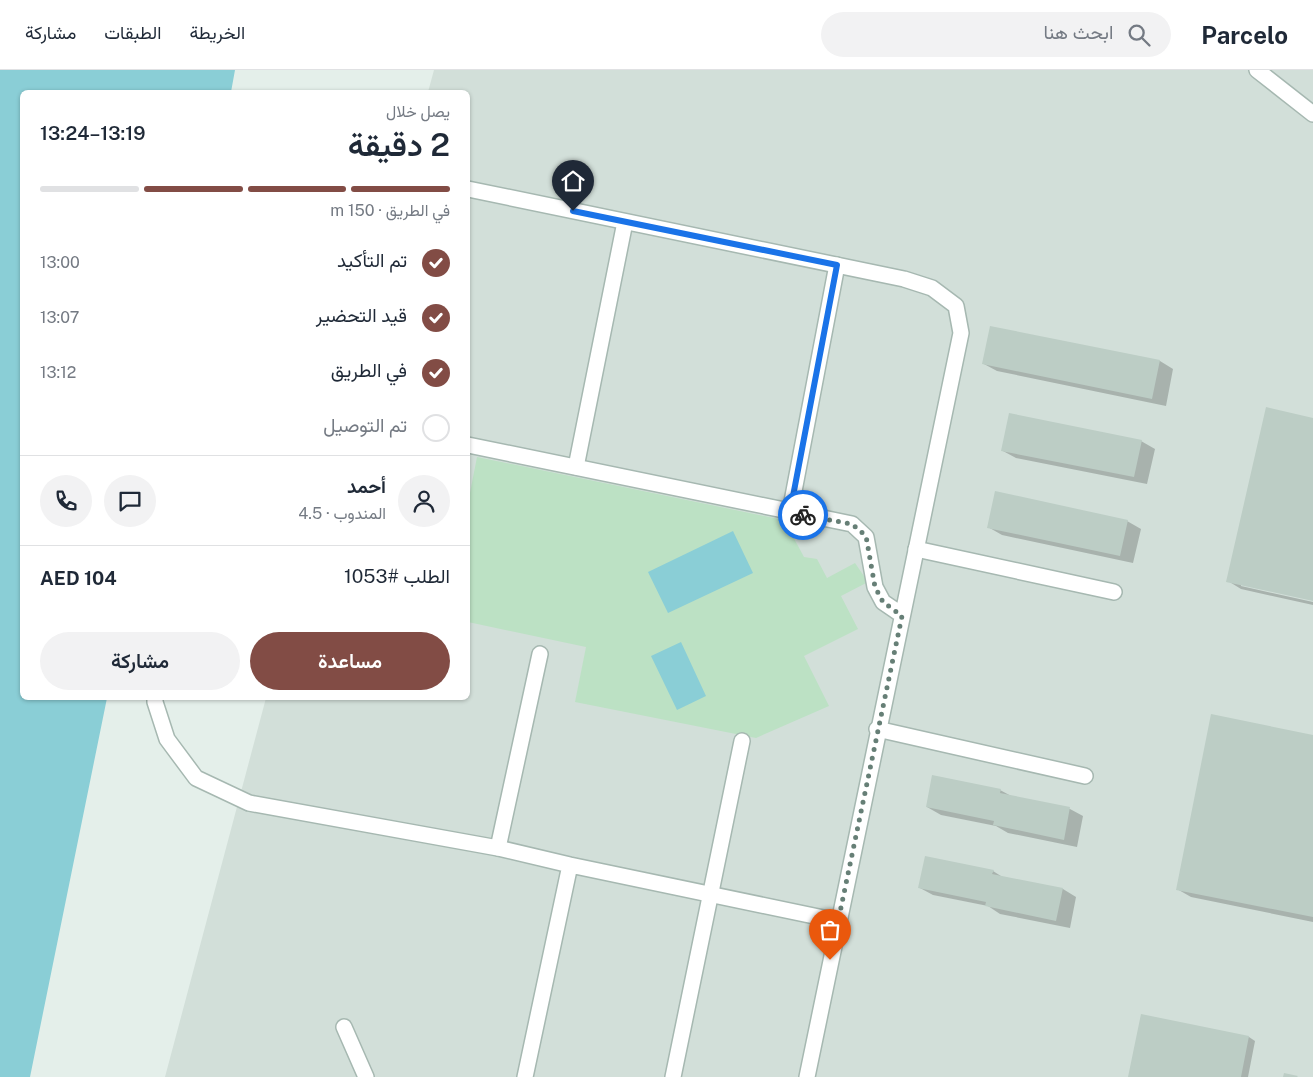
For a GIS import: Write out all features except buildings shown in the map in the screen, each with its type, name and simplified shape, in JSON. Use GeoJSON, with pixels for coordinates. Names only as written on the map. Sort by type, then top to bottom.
{"type":"FeatureCollection","features":[{"type":"Feature","properties":{"kind":"street"},"geometry":{"type":"LineString","coordinates":[[1257,70],[1313,114]]}},
{"type":"Feature","properties":{"kind":"street"},"geometry":{"type":"LineString","coordinates":[[470,189],[904,279],[932,288],[956,306],[961,333],[807,1077]]}},
{"type":"Feature","properties":{"kind":"street"},"geometry":{"type":"LineString","coordinates":[[576,467],[626,222]]}},
{"type":"Feature","properties":{"kind":"street"},"geometry":{"type":"LineString","coordinates":[[790,512],[837,265]]}},
{"type":"Feature","properties":{"kind":"street"},"geometry":{"type":"LineString","coordinates":[[470,445],[852,524],[866,536],[875,587],[883,602],[902,616]]}},
{"type":"Feature","properties":{"kind":"street"},"geometry":{"type":"LineString","coordinates":[[916,549],[1114,592]]}},
{"type":"Feature","properties":{"kind":"street"},"geometry":{"type":"LineString","coordinates":[[498,848],[540,654]]}},
{"type":"Feature","properties":{"kind":"street"},"geometry":{"type":"LineString","coordinates":[[155,700],[167,739],[196,778],[249,802],[498,848],[570,865],[838,921]]}},
{"type":"Feature","properties":{"kind":"street"},"geometry":{"type":"LineString","coordinates":[[878,729],[1085,776]]}},
{"type":"Feature","properties":{"kind":"street"},"geometry":{"type":"LineString","coordinates":[[672,1077],[742,741]]}},
{"type":"Feature","properties":{"kind":"street"},"geometry":{"type":"LineString","coordinates":[[526,1077],[570,865]]}},
{"type":"Feature","properties":{"kind":"street"},"geometry":{"type":"LineString","coordinates":[[344,1027],[366,1077]]}},
{"type":"Feature","properties":{"kind":"shaded area"},"geometry":{"type":"Polygon","coordinates":[[[434,70],[1313,70],[1313,1077],[165,1077],[265,700],[470,700],[470,90],[429,90],[434,70]]]}},
{"type":"Feature","properties":{"kind":"green space"},"geometry":{"type":"Polygon","coordinates":[[[477,457],[784,520],[804,557],[817,559],[827,578],[855,563],[868,582],[841,596],[858,629],[804,656],[829,706],[756,738],[575,702],[586,647],[470,622],[470,493],[477,457]]]}},
{"type":"Feature","properties":{"kind":"water"},"geometry":{"type":"Polygon","coordinates":[[[0,70],[235,70],[231,90],[20,90],[20,700],[107,700],[30,1077],[0,1077],[0,70]]]}},
{"type":"Feature","properties":{"kind":"water"},"geometry":{"type":"Polygon","coordinates":[[[733,531],[753,573],[668,613],[648,572],[733,531]]]}},
{"type":"Feature","properties":{"kind":"water"},"geometry":{"type":"Polygon","coordinates":[[[681,642],[706,696],[677,710],[651,656],[681,642]]]}},
{"type":"Feature","properties":{"kind":"way so far"},"geometry":{"type":"LineString","coordinates":[[803,515],[852,524],[866,536],[875,587],[883,602],[902,616],[830,960]]}},
{"type":"Feature","properties":{"kind":"route"},"geometry":{"type":"LineString","coordinates":[[573,211],[837,265],[790,512],[803,515]]}}]}
